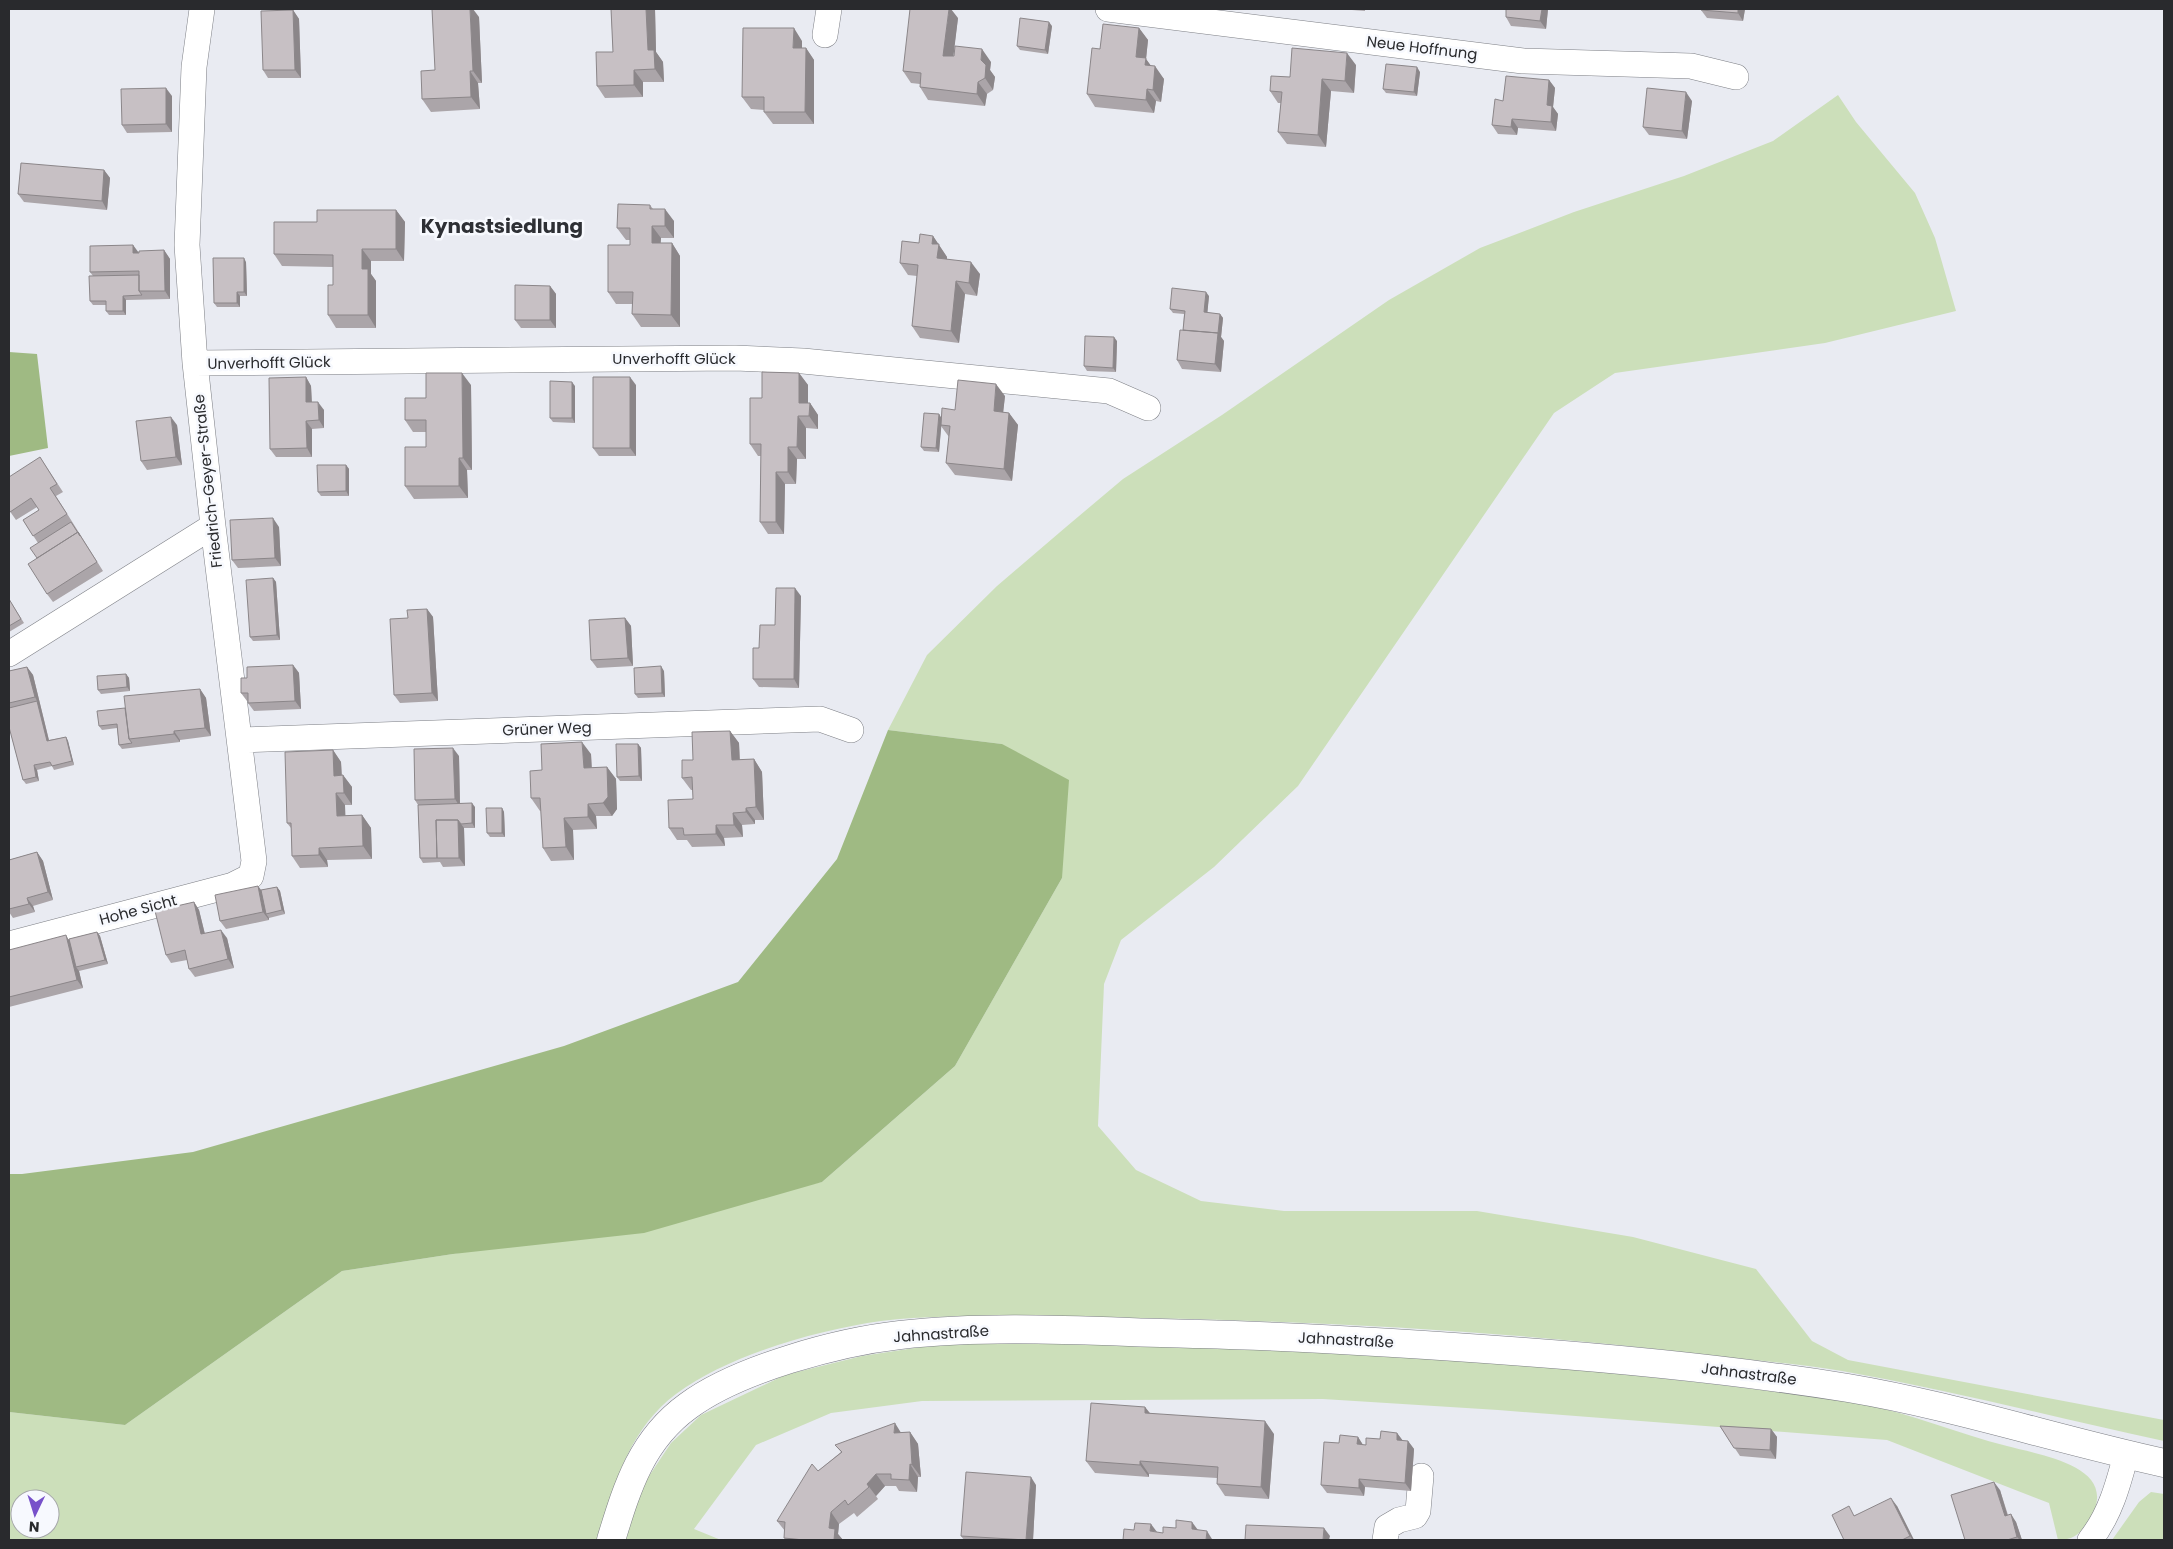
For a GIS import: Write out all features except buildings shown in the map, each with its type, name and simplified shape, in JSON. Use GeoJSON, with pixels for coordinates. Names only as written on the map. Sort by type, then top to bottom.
{"type":"FeatureCollection","features":[{"type":"Feature","properties":{"kind":"street","name":"Friedrich-Geyer-Straße"},"geometry":{"type":"LineString","coordinates":[[202,9],[194,67],[187,245],[195,363],[254,861]]}},
{"type":"Feature","properties":{"kind":"street"},"geometry":{"type":"LineString","coordinates":[[825,36],[829,9]]}},
{"type":"Feature","properties":{"kind":"street","name":"Neue Hoffnung"},"geometry":{"type":"LineString","coordinates":[[1108,9],[1523,61],[1691,66],[1736,77]]}},
{"type":"Feature","properties":{"kind":"street","name":"Unverhofft Glück"},"geometry":{"type":"LineString","coordinates":[[195,363],[735,358],[793,360],[1109,391],[1148,408]]}},
{"type":"Feature","properties":{"kind":"street"},"geometry":{"type":"LineString","coordinates":[[9,654],[213,526]]}},
{"type":"Feature","properties":{"kind":"street","name":"Grüner Weg"},"geometry":{"type":"LineString","coordinates":[[240,740],[820,719],[851,730]]}},
{"type":"Feature","properties":{"kind":"street","name":"Hohe Sicht"},"geometry":{"type":"LineString","coordinates":[[9,944],[233,885],[250,876],[254,861]]}},
{"type":"Feature","properties":{"kind":"street","name":"Jahnastraße"},"geometry":{"type":"LineString","coordinates":[[611,1540],[636,1466],[648,1448],[666,1426],[687,1407],[713,1390],[781,1362],[860,1342],[940,1331],[1001,1330],[1265,1336],[1431,1345],[1639,1361],[1762,1375],[1853,1389],[1927,1404],[2164,1463]]}},
{"type":"Feature","properties":{"kind":"street"},"geometry":{"type":"LineString","coordinates":[[2090,1540],[2100,1527],[2114,1496],[2126,1455]]}},
{"type":"Feature","properties":{"kind":"street"},"geometry":{"type":"LineString","coordinates":[[1385,1540],[1387,1527],[1399,1520],[1415,1516],[1418,1511],[1421,1476]]}},
{"type":"Feature","properties":{"kind":"green space"},"geometry":{"type":"Polygon","coordinates":[[[1838,95],[1856,122],[1915,193],[1935,238],[1956,311],[1825,343],[1615,373],[1554,413],[1298,786],[1214,867],[1121,940],[1104,984],[1098,1126],[1136,1170],[1201,1201],[1284,1211],[1477,1211],[1633,1237],[1756,1269],[1812,1341],[1848,1360],[2164,1420],[2164,1441],[1963,1395],[1842,1371],[1580,1341],[1451,1331],[1194,1319],[929,1317],[856,1325],[774,1346],[721,1367],[676,1394],[646,1424],[634,1442],[610,1499],[598,1540],[9,1540],[9,1412],[125,1425],[342,1271],[453,1254],[822,1182],[955,1066],[1062,878],[1002,744],[888,730],[927,655],[997,586],[1123,479],[1222,415],[1389,300],[1480,248],[1574,212],[1684,176],[1773,141],[1838,95]]]}},
{"type":"Feature","properties":{"kind":"green space"},"geometry":{"type":"Polygon","coordinates":[[[9,352],[37,354],[48,448],[9,456],[9,352]]]}},
{"type":"Feature","properties":{"kind":"green space"},"geometry":{"type":"Polygon","coordinates":[[[888,730],[1002,744],[1069,780],[1062,878],[955,1066],[822,1182],[644,1233],[453,1254],[342,1271],[125,1425],[9,1412],[9,1174],[22,1174],[193,1152],[564,1046],[738,982],[837,859],[888,730]]]}},
{"type":"Feature","properties":{"kind":"green space"},"geometry":{"type":"Polygon","coordinates":[[[941,1344],[1090,1344],[1240,1348],[1464,1360],[1596,1371],[1828,1398],[1881,1408],[2058,1460],[2075,1467],[2088,1476],[2096,1488],[2096,1503],[2088,1522],[2079,1533],[2072,1538],[2058,1540],[2049,1503],[1887,1440],[1498,1410],[1323,1399],[922,1401],[831,1413],[756,1445],[694,1529],[721,1540],[625,1540],[643,1485],[671,1443],[701,1415],[785,1375],[862,1356],[941,1344]]]}},
{"type":"Feature","properties":{"kind":"green space"},"geometry":{"type":"Polygon","coordinates":[[[2151,1492],[2164,1494],[2164,1540],[2112,1540],[2139,1502],[2151,1492]]]}},
{"type":"Feature","properties":{"kind":"district","name":"Kynastsiedlung"},"geometry":{"type":"Point","coordinates":[502,226]}}]}
